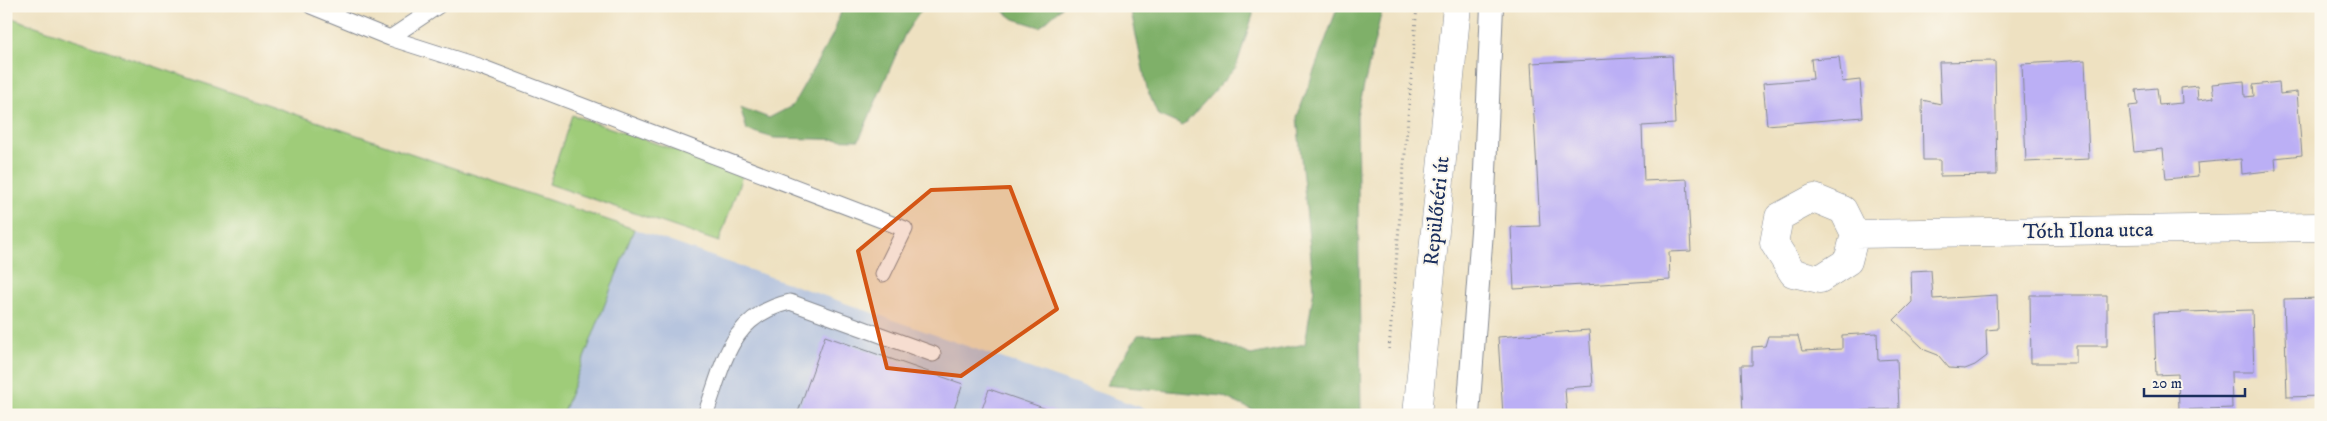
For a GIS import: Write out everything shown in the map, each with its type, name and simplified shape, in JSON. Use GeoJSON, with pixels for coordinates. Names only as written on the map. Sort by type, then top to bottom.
{"type":"FeatureCollection","features":[{"type":"Feature","properties":{"kind":"street","name":"Repülőtéri út"},"geometry":{"type":"LineString","coordinates":[[1417,415],[1457,6]]}},
{"type":"Feature","properties":{"kind":"street"},"geometry":{"type":"LineString","coordinates":[[1468,415],[1482,218],[1492,6]]}},
{"type":"Feature","properties":{"kind":"street","name":"Tóth Ilona utca"},"geometry":{"type":"LineString","coordinates":[[1855,234],[2321,227]]}},
{"type":"Feature","properties":{"kind":"lane"},"geometry":{"type":"LineString","coordinates":[[311,6],[390,38],[481,67],[905,229],[883,274]]}},
{"type":"Feature","properties":{"kind":"lane"},"geometry":{"type":"LineString","coordinates":[[390,38],[438,6]]}},
{"type":"Feature","properties":{"kind":"lane"},"geometry":{"type":"LineString","coordinates":[[705,415],[733,340],[749,321],[769,307],[790,302],[933,354]]}},
{"type":"Feature","properties":{"kind":"path"},"geometry":{"type":"LineString","coordinates":[[1389,355],[1418,6]]}},
{"type":"Feature","properties":{"kind":"highlighted area"},"geometry":{"type":"Polygon","coordinates":[[[1010,187],[1057,309],[961,376],[887,368],[858,251],[931,190],[1010,187]]]}},
{"type":"Feature","properties":{"kind":"shaded area"},"geometry":{"type":"Polygon","coordinates":[[[634,229],[1163,415],[562,415],[634,229]]]}},
{"type":"Feature","properties":{"kind":"green space"},"geometry":{"type":"Polygon","coordinates":[[[843,6],[924,6],[905,34],[859,140],[774,138],[747,130],[740,107],[769,118],[792,106],[833,34],[843,6]]]}},
{"type":"Feature","properties":{"kind":"green space"},"geometry":{"type":"Polygon","coordinates":[[[996,6],[1063,6],[1040,27],[1014,19],[996,6]]]}},
{"type":"Feature","properties":{"kind":"green space"},"geometry":{"type":"Polygon","coordinates":[[[1130,6],[1252,6],[1253,15],[1236,67],[1183,126],[1158,115],[1147,89],[1130,6]]]}},
{"type":"Feature","properties":{"kind":"green space"},"geometry":{"type":"Polygon","coordinates":[[[1338,6],[1383,6],[1357,115],[1361,415],[1263,415],[1222,396],[1106,385],[1138,335],[1197,334],[1251,355],[1305,344],[1314,289],[1297,117],[1338,6]]]}},
{"type":"Feature","properties":{"kind":"green space"},"geometry":{"type":"Polygon","coordinates":[[[6,16],[634,229],[562,415],[6,415],[6,16]]]}},
{"type":"Feature","properties":{"kind":"green space"},"geometry":{"type":"Polygon","coordinates":[[[572,115],[743,173],[719,242],[549,184],[572,115]]]}},
{"type":"Feature","properties":{"kind":"building"},"geometry":{"type":"Polygon","coordinates":[[[1672,56],[1675,124],[1642,126],[1644,181],[1687,179],[1691,251],[1669,252],[1670,280],[1514,289],[1511,227],[1540,226],[1531,63],[1672,56]]]}},
{"type":"Feature","properties":{"kind":"building"},"geometry":{"type":"Polygon","coordinates":[[[1839,57],[1842,82],[1860,80],[1863,117],[1767,125],[1763,83],[1813,79],[1811,59],[1839,57]]]}},
{"type":"Feature","properties":{"kind":"building"},"geometry":{"type":"Polygon","coordinates":[[[2085,60],[2089,159],[2026,162],[2022,64],[2085,60]]]}},
{"type":"Feature","properties":{"kind":"building"},"geometry":{"type":"Polygon","coordinates":[[[1995,61],[1997,175],[1940,176],[1940,160],[1923,160],[1922,100],[1941,104],[1939,62],[1995,61]]]}},
{"type":"Feature","properties":{"kind":"building"},"geometry":{"type":"Polygon","coordinates":[[[2244,81],[2245,97],[2254,96],[2253,85],[2279,82],[2280,94],[2297,92],[2302,155],[2275,158],[2276,170],[2242,174],[2241,159],[2197,163],[2198,176],[2166,179],[2163,149],[2134,152],[2129,106],[2138,105],[2136,90],[2157,88],[2159,105],[2182,103],[2181,88],[2197,86],[2198,100],[2214,98],[2212,84],[2244,81]]]}},
{"type":"Feature","properties":{"kind":"building"},"geometry":{"type":"Polygon","coordinates":[[[1931,270],[1933,299],[1997,295],[1998,329],[1986,330],[1987,356],[1975,365],[1965,369],[1949,368],[1938,355],[1925,350],[1894,320],[1912,302],[1911,271],[1931,270]]]}},
{"type":"Feature","properties":{"kind":"building"},"geometry":{"type":"Polygon","coordinates":[[[2030,295],[2107,295],[2107,346],[2076,346],[2076,363],[2031,363],[2030,295]]]}},
{"type":"Feature","properties":{"kind":"building"},"geometry":{"type":"Polygon","coordinates":[[[2321,298],[2321,396],[2287,397],[2284,299],[2321,298]]]}},
{"type":"Feature","properties":{"kind":"building"},"geometry":{"type":"Polygon","coordinates":[[[2252,310],[2254,372],[2231,372],[2232,408],[2179,410],[2178,374],[2156,375],[2154,313],[2252,310]]]}},
{"type":"Feature","properties":{"kind":"building"},"geometry":{"type":"Polygon","coordinates":[[[1589,330],[1593,386],[1565,388],[1567,415],[1503,415],[1498,337],[1589,330]]]}},
{"type":"Feature","properties":{"kind":"building"},"geometry":{"type":"Polygon","coordinates":[[[1877,333],[1878,360],[1897,359],[1899,409],[1743,415],[1741,365],[1752,365],[1752,347],[1765,346],[1768,336],[1798,336],[1802,351],[1842,349],[1842,335],[1877,333]]]}},
{"type":"Feature","properties":{"kind":"building"},"geometry":{"type":"Polygon","coordinates":[[[825,336],[963,384],[952,415],[797,415],[825,336]]]}},
{"type":"Feature","properties":{"kind":"building"},"geometry":{"type":"Polygon","coordinates":[[[989,389],[1061,414],[1061,415],[980,415],[989,389]]]}}]}
